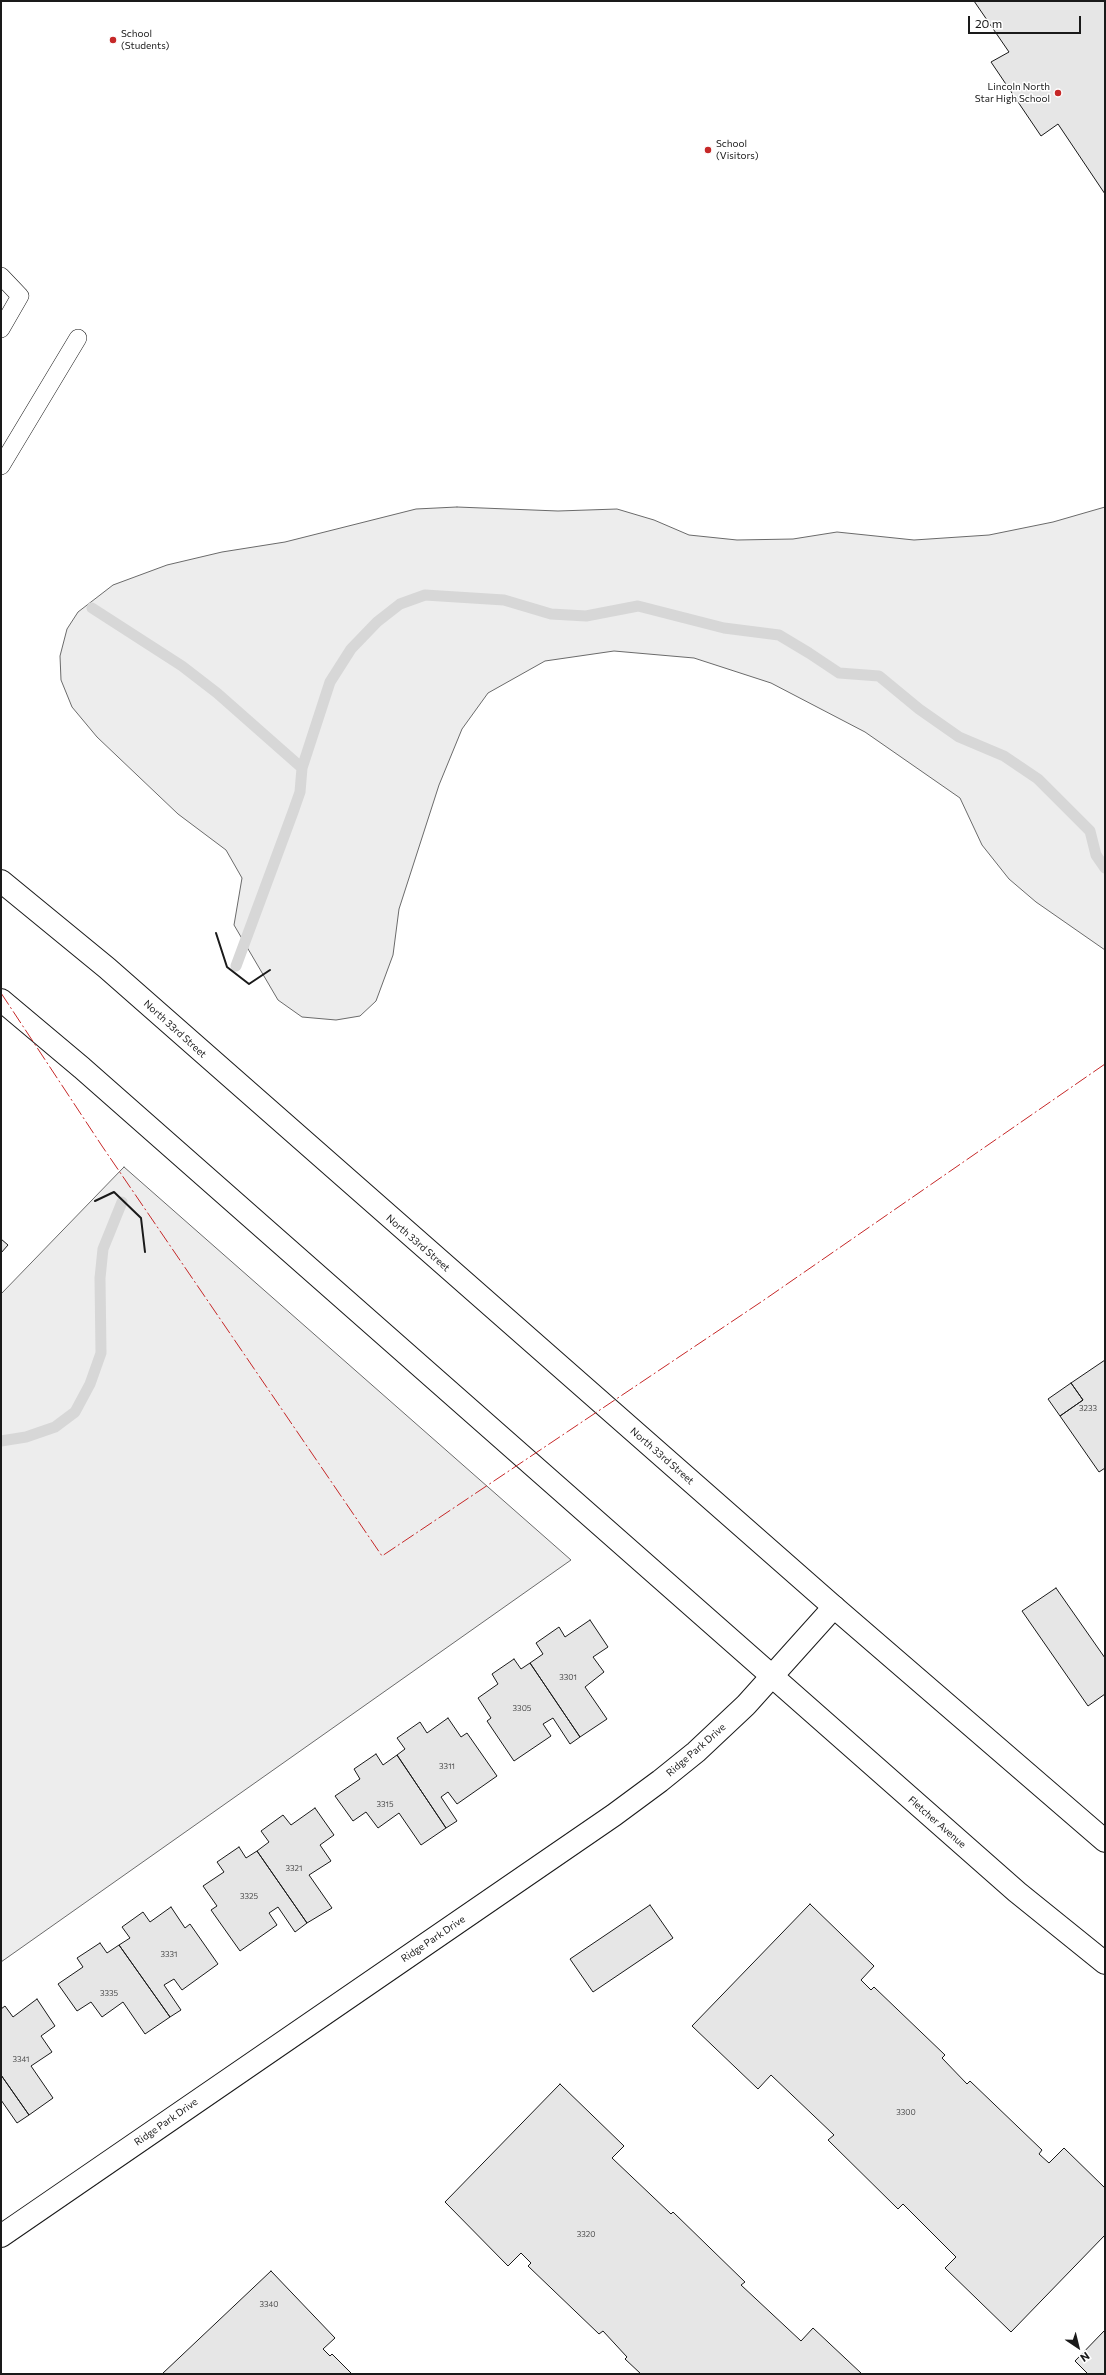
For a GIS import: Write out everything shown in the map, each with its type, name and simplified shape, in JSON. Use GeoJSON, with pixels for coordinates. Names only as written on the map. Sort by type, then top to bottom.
{"type":"FeatureCollection","features":[{"type":"Feature","properties":{"kind":"main road","name":"North 33rd Street"},"geometry":{"type":"LineString","coordinates":[[1,881],[107,968],[834,1606]]}},
{"type":"Feature","properties":{"kind":"main road"},"geometry":{"type":"LineString","coordinates":[[1,1000],[82,1068],[772,1677]]}},
{"type":"Feature","properties":{"kind":"main road","name":"Ridge Park Drive"},"geometry":{"type":"LineString","coordinates":[[1,2236],[614,1815],[696,1752],[746,1705],[834,1606]]}},
{"type":"Feature","properties":{"kind":"main road"},"geometry":{"type":"LineString","coordinates":[[834,1606],[1105,1841]]}},
{"type":"Feature","properties":{"kind":"main road","name":"Fletcher Avenue"},"geometry":{"type":"LineString","coordinates":[[772,1677],[1017,1892],[1105,1963]]}},
{"type":"Feature","properties":{"kind":"lane"},"geometry":{"type":"LineString","coordinates":[[1,276],[20,296],[1,329]]}},
{"type":"Feature","properties":{"kind":"lane"},"geometry":{"type":"LineString","coordinates":[[1,466],[78,338]]}},
{"type":"Feature","properties":{"kind":"shaded area"},"geometry":{"type":"Polygon","coordinates":[[[457,507],[558,511],[617,509],[654,520],[689,535],[737,540],[793,539],[837,532],[914,540],[989,535],[1053,522],[1105,507],[1105,950],[1036,902],[1009,879],[982,845],[960,798],[865,732],[771,683],[694,658],[614,651],[545,661],[488,693],[462,729],[439,785],[399,909],[393,955],[376,1001],[360,1016],[336,1020],[302,1017],[278,1000],[234,925],[242,878],[226,850],[178,814],[97,737],[72,707],[61,680],[60,656],[67,629],[78,612],[113,585],[167,565],[222,552],[285,542],[416,509],[457,507]]]}},
{"type":"Feature","properties":{"kind":"shaded area"},"geometry":{"type":"Polygon","coordinates":[[[124,1167],[571,1560],[1,1962],[1,1294],[124,1167]]]}},
{"type":"Feature","properties":{"kind":"building","name":"Lincoln North Star High School"},"geometry":{"type":"Polygon","coordinates":[[[974,1],[1105,1],[1105,194],[1058,124],[1041,136],[991,62],[1009,52],[974,1]]]}},
{"type":"Feature","properties":{"kind":"building"},"geometry":{"type":"Polygon","coordinates":[[[1,1239],[8,1245],[1,1253],[1,1239]]]}},
{"type":"Feature","properties":{"kind":"building"},"geometry":{"type":"Polygon","coordinates":[[[1105,1360],[1105,1468],[1099,1472],[1060,1416],[1083,1400],[1071,1383],[1105,1360]]]}},
{"type":"Feature","properties":{"kind":"building"},"geometry":{"type":"Polygon","coordinates":[[[1071,1383],[1083,1400],[1060,1416],[1048,1399],[1071,1383]]]}},
{"type":"Feature","properties":{"kind":"building"},"geometry":{"type":"Polygon","coordinates":[[[1056,1588],[1105,1658],[1105,1694],[1088,1706],[1022,1611],[1056,1588]]]}},
{"type":"Feature","properties":{"kind":"building"},"geometry":{"type":"Polygon","coordinates":[[[590,1620],[608,1647],[593,1657],[604,1672],[585,1687],[607,1719],[580,1737],[530,1663],[543,1654],[536,1643],[559,1627],[565,1637],[590,1620]]]}},
{"type":"Feature","properties":{"kind":"building"},"geometry":{"type":"Polygon","coordinates":[[[514,1659],[521,1669],[530,1663],[580,1737],[570,1744],[553,1718],[543,1724],[551,1736],[514,1761],[487,1721],[491,1718],[478,1698],[498,1684],[492,1674],[514,1659]]]}},
{"type":"Feature","properties":{"kind":"building"},"geometry":{"type":"Polygon","coordinates":[[[448,1718],[461,1737],[467,1733],[497,1776],[457,1804],[448,1792],[441,1797],[457,1821],[446,1828],[397,1755],[405,1749],[397,1738],[420,1722],[427,1733],[448,1718]]]}},
{"type":"Feature","properties":{"kind":"building"},"geometry":{"type":"Polygon","coordinates":[[[376,1754],[383,1765],[397,1755],[446,1828],[421,1845],[399,1813],[378,1828],[366,1812],[353,1821],[335,1796],[360,1779],[354,1769],[376,1754]]]}},
{"type":"Feature","properties":{"kind":"building"},"geometry":{"type":"Polygon","coordinates":[[[315,1808],[334,1835],[320,1845],[331,1861],[309,1875],[332,1908],[307,1923],[257,1851],[269,1842],[261,1831],[283,1815],[291,1825],[315,1808]]]}},
{"type":"Feature","properties":{"kind":"building"},"geometry":{"type":"Polygon","coordinates":[[[239,1847],[246,1858],[257,1851],[307,1923],[295,1932],[278,1907],[269,1913],[277,1925],[240,1951],[211,1910],[217,1906],[203,1886],[224,1872],[217,1862],[239,1847]]]}},
{"type":"Feature","properties":{"kind":"building"},"geometry":{"type":"Polygon","coordinates":[[[810,1904],[874,1966],[861,1980],[871,1990],[874,1987],[945,2055],[942,2058],[967,2084],[970,2081],[1042,2150],[1039,2154],[1049,2163],[1064,2148],[1105,2188],[1105,2235],[1011,2332],[945,2268],[956,2257],[903,2204],[898,2209],[828,2140],[834,2135],[771,2075],[758,2089],[692,2026],[810,1904]]]}},
{"type":"Feature","properties":{"kind":"building"},"geometry":{"type":"Polygon","coordinates":[[[650,1905],[673,1938],[593,1992],[570,1959],[650,1905]]]}},
{"type":"Feature","properties":{"kind":"building"},"geometry":{"type":"Polygon","coordinates":[[[171,1907],[185,1928],[190,1924],[218,1964],[182,1990],[174,1979],[164,1985],[181,2010],[170,2017],[119,1945],[130,1938],[122,1927],[143,1912],[150,1922],[171,1907]]]}},
{"type":"Feature","properties":{"kind":"building"},"geometry":{"type":"Polygon","coordinates":[[[100,1943],[107,1953],[119,1945],[170,2017],[145,2034],[123,2002],[102,2017],[91,2002],[77,2011],[58,1984],[83,1967],[77,1958],[100,1943]]]}},
{"type":"Feature","properties":{"kind":"building"},"geometry":{"type":"Polygon","coordinates":[[[37,1999],[55,2026],[41,2036],[52,2052],[31,2066],[53,2098],[29,2115],[1,2075],[1,2009],[5,2006],[13,2017],[37,1999]]]}},
{"type":"Feature","properties":{"kind":"building"},"geometry":{"type":"Polygon","coordinates":[[[1,2075],[29,2115],[17,2123],[1,2100],[1,2075]]]}},
{"type":"Feature","properties":{"kind":"building"},"geometry":{"type":"Polygon","coordinates":[[[560,2084],[624,2146],[612,2158],[671,2214],[673,2212],[745,2282],[741,2285],[801,2341],[813,2328],[862,2374],[641,2374],[625,2359],[627,2357],[603,2331],[599,2334],[528,2266],[531,2263],[521,2253],[508,2266],[445,2202],[560,2084]]]}},
{"type":"Feature","properties":{"kind":"building"},"geometry":{"type":"Polygon","coordinates":[[[271,2271],[335,2338],[323,2349],[330,2356],[332,2354],[352,2374],[162,2374],[271,2271]]]}},
{"type":"Feature","properties":{"kind":"building"},"geometry":{"type":"Polygon","coordinates":[[[1105,2330],[1105,2374],[1088,2374],[1075,2361],[1105,2330]]]}},
{"type":"Feature","properties":{"kind":"waterway"},"geometry":{"type":"LineString","coordinates":[[236,966],[300,792],[302,768],[330,682],[351,649],[377,622],[400,604],[425,595],[504,600],[551,614],[586,616],[638,606],[724,628],[779,635],[839,673],[879,676],[919,709],[959,737],[1004,756],[1038,779],[1090,831],[1096,855],[1105,868]]}},
{"type":"Feature","properties":{"kind":"waterway"},"geometry":{"type":"LineString","coordinates":[[92,608],[182,666],[217,693],[302,768]]}},
{"type":"Feature","properties":{"kind":"waterway"},"geometry":{"type":"LineString","coordinates":[[1,1441],[26,1437],[55,1427],[75,1412],[90,1384],[101,1353],[100,1278],[103,1249],[122,1202]]}},
{"type":"Feature","properties":{"kind":"wall"},"geometry":{"type":"LineString","coordinates":[[216,933],[227,967],[249,984],[270,970]]}},
{"type":"Feature","properties":{"kind":"wall"},"geometry":{"type":"LineString","coordinates":[[95,1201],[114,1192],[141,1218],[145,1252]]}},
{"type":"Feature","properties":{"kind":"power"},"geometry":{"type":"LineString","coordinates":[[1,993],[102,1146],[382,1556],[764,1300],[1105,1064]]}},
{"type":"Feature","properties":{"kind":"place","name":"School (Students)"},"geometry":{"type":"Point","coordinates":[113,40]}},
{"type":"Feature","properties":{"kind":"place","name":"Lincoln North Star High School"},"geometry":{"type":"Point","coordinates":[1058,93]}},
{"type":"Feature","properties":{"kind":"place","name":"School (Visitors)"},"geometry":{"type":"Point","coordinates":[708,150]}}]}
